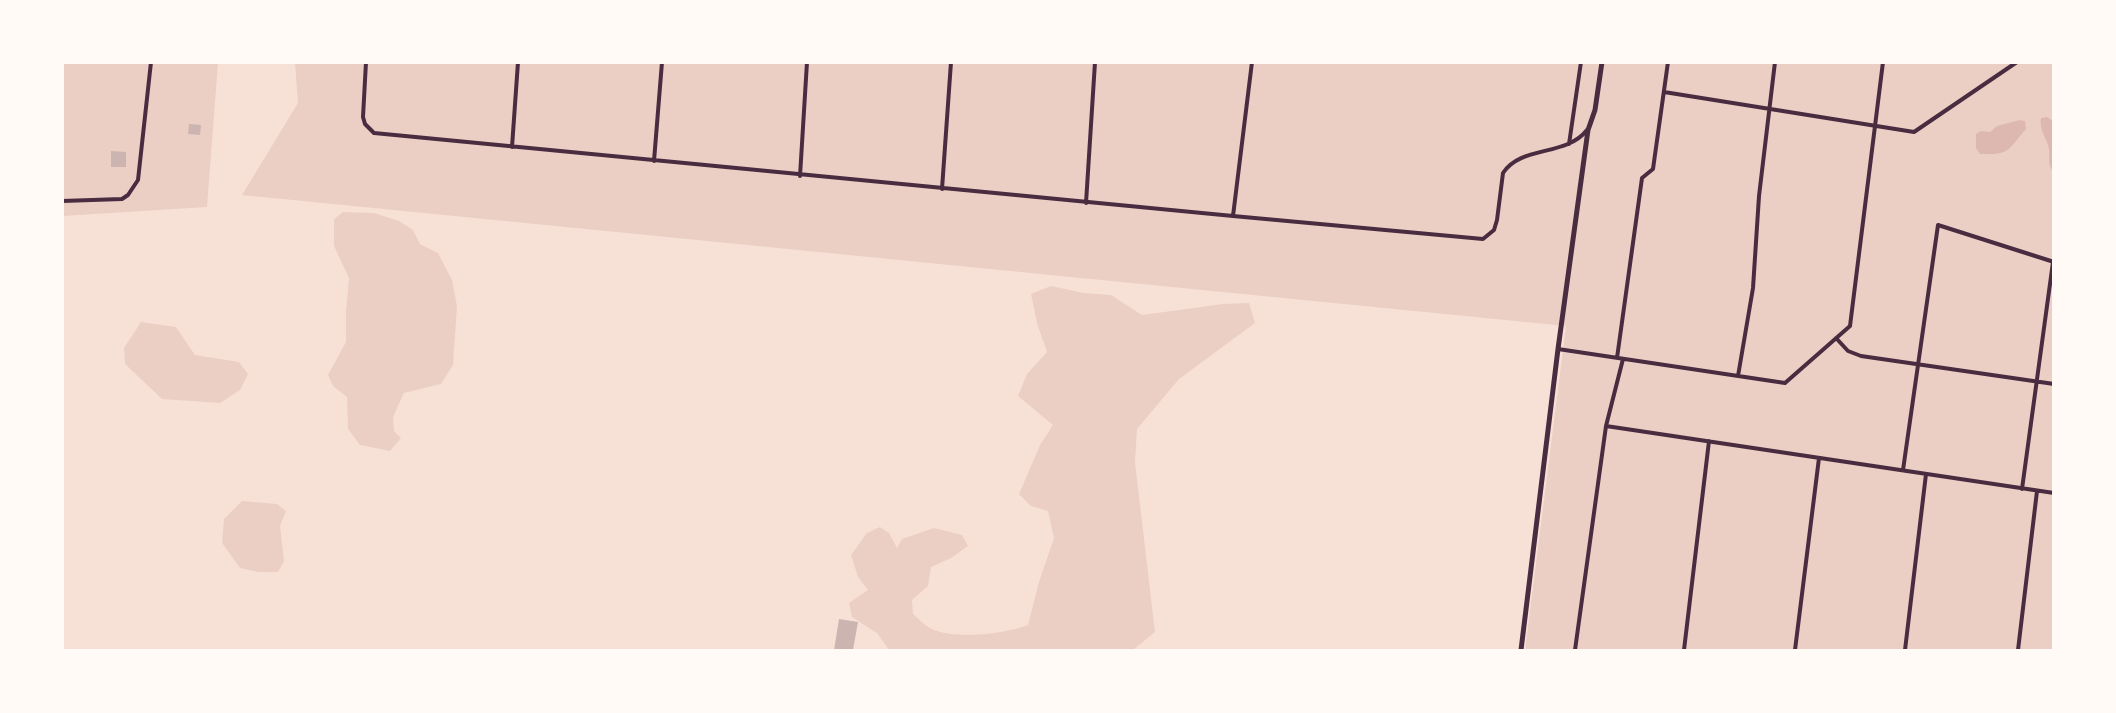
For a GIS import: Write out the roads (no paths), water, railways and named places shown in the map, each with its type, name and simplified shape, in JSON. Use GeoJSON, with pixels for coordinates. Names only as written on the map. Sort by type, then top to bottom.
{"type":"FeatureCollection","features":[{"type":"Feature","properties":{"kind":"street"},"geometry":{"type":"LineString","coordinates":[[1521,650],[1558,349],[1588,130],[1595,110],[1602,62]]}},
{"type":"Feature","properties":{"kind":"lane"},"geometry":{"type":"LineString","coordinates":[[62,202],[122,199],[133,189],[138,180],[151,62]]}},
{"type":"Feature","properties":{"kind":"lane"},"geometry":{"type":"LineString","coordinates":[[366,62],[363,116],[365,124],[374,133],[800,176],[1483,239],[1494,230],[1503,173],[1508,166],[1515,161],[1569,144],[1577,140],[1588,130]]}},
{"type":"Feature","properties":{"kind":"lane"},"geometry":{"type":"LineString","coordinates":[[512,147],[518,62]]}},
{"type":"Feature","properties":{"kind":"lane"},"geometry":{"type":"LineString","coordinates":[[654,161],[662,62]]}},
{"type":"Feature","properties":{"kind":"lane"},"geometry":{"type":"LineString","coordinates":[[800,176],[807,62]]}},
{"type":"Feature","properties":{"kind":"lane"},"geometry":{"type":"LineString","coordinates":[[942,189],[951,62]]}},
{"type":"Feature","properties":{"kind":"lane"},"geometry":{"type":"LineString","coordinates":[[1086,202],[1095,62]]}},
{"type":"Feature","properties":{"kind":"lane"},"geometry":{"type":"LineString","coordinates":[[1233,216],[1252,62]]}},
{"type":"Feature","properties":{"kind":"lane"},"geometry":{"type":"LineString","coordinates":[[1569,144],[1581,62]]}},
{"type":"Feature","properties":{"kind":"lane"},"geometry":{"type":"LineString","coordinates":[[1617,358],[1642,178],[1653,168],[1668,62]]}},
{"type":"Feature","properties":{"kind":"lane"},"geometry":{"type":"LineString","coordinates":[[1738,376],[1753,288],[1759,196],[1775,62]]}},
{"type":"Feature","properties":{"kind":"lane"},"geometry":{"type":"LineString","coordinates":[[1558,349],[1785,382],[1850,326],[1882,62]]}},
{"type":"Feature","properties":{"kind":"lane"},"geometry":{"type":"LineString","coordinates":[[1664,92],[1914,132],[2017,62]]}},
{"type":"Feature","properties":{"kind":"lane"},"geometry":{"type":"LineString","coordinates":[[1903,470],[1938,225],[2053,262],[2022,488]]}},
{"type":"Feature","properties":{"kind":"lane"},"geometry":{"type":"LineString","coordinates":[[1836,338],[1848,351],[1861,356],[2054,384]]}},
{"type":"Feature","properties":{"kind":"lane"},"geometry":{"type":"LineString","coordinates":[[1575,650],[1606,426],[1623,359]]}},
{"type":"Feature","properties":{"kind":"lane"},"geometry":{"type":"LineString","coordinates":[[1606,426],[2054,493]]}},
{"type":"Feature","properties":{"kind":"lane"},"geometry":{"type":"LineString","coordinates":[[1684,650],[1709,441]]}},
{"type":"Feature","properties":{"kind":"lane"},"geometry":{"type":"LineString","coordinates":[[1795,650],[1820,458]]}},
{"type":"Feature","properties":{"kind":"lane"},"geometry":{"type":"LineString","coordinates":[[1905,650],[1926,474]]}},
{"type":"Feature","properties":{"kind":"lane"},"geometry":{"type":"LineString","coordinates":[[2018,650],[2037,491]]}}]}
